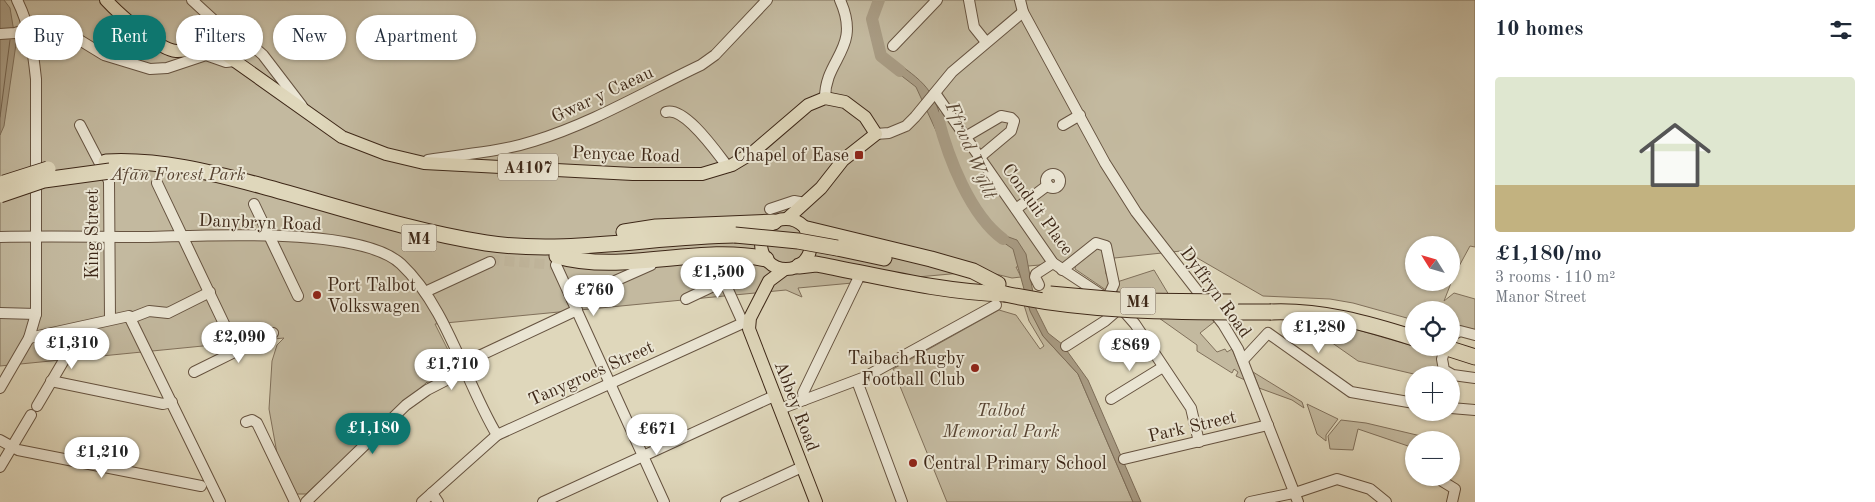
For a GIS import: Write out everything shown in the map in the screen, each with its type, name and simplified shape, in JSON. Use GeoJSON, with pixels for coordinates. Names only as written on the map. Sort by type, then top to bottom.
{"type":"FeatureCollection","features":[{"type":"Feature","properties":{"kind":"highway","name":"M4"},"geometry":{"type":"LineString","coordinates":[[0,184],[44,170],[108,166],[192,178],[450,246],[513,254],[557,256],[666,238],[798,241],[836,253],[1001,292],[1051,294],[1100,299],[1330,308],[1373,316],[1405,325]]}},
{"type":"Feature","properties":{"kind":"highway","name":"M4"},"geometry":{"type":"LineString","coordinates":[[0,195],[44,180],[108,166]]}},
{"type":"Feature","properties":{"kind":"highway"},"geometry":{"type":"LineString","coordinates":[[557,256],[574,240],[656,227],[777,216]]}},
{"type":"Feature","properties":{"kind":"highway"},"geometry":{"type":"LineString","coordinates":[[804,226],[973,271],[1001,292]]}},
{"type":"Feature","properties":{"kind":"highway"},"geometry":{"type":"LineString","coordinates":[[557,256],[580,262],[657,260],[716,255],[767,260]]}},
{"type":"Feature","properties":{"kind":"highway"},"geometry":{"type":"LineString","coordinates":[[792,268],[816,264],[924,286],[972,293],[1001,292]]}},
{"type":"Feature","properties":{"kind":"highway","name":"M4"},"geometry":{"type":"LineString","coordinates":[[1271,307],[1371,325],[1405,335]]}},
{"type":"Feature","properties":{"kind":"highway"},"geometry":{"type":"LineString","coordinates":[[1460,344],[1475,346]]}},
{"type":"Feature","properties":{"kind":"highway"},"geometry":{"type":"LineString","coordinates":[[1460,349],[1475,357]]}},
{"type":"Feature","properties":{"kind":"main road","name":"A4107"},"geometry":{"type":"LineString","coordinates":[[106,0],[133,24],[170,50],[176,51],[211,46],[236,62]]}},
{"type":"Feature","properties":{"kind":"main road","name":"Penycae Road"},"geometry":{"type":"LineString","coordinates":[[236,62],[342,137],[386,154],[424,163],[633,174],[702,174],[728,167],[752,153],[808,105],[825,98]]}},
{"type":"Feature","properties":{"kind":"main road"},"geometry":{"type":"LineString","coordinates":[[792,268],[776,267],[767,260],[762,251],[762,236],[777,216],[804,204],[821,188],[843,160],[876,134],[865,117],[845,102],[825,98]]}},
{"type":"Feature","properties":{"kind":"main road"},"geometry":{"type":"LineString","coordinates":[[745,323],[769,281],[808,258],[812,242],[804,226],[804,204]]}},
{"type":"Feature","properties":{"kind":"main road"},"geometry":{"type":"LineString","coordinates":[[777,216],[804,226]]}},
{"type":"Feature","properties":{"kind":"main road"},"geometry":{"type":"LineString","coordinates":[[767,260],[769,281]]}},
{"type":"Feature","properties":{"kind":"main road","name":"Abbey Road"},"geometry":{"type":"LineString","coordinates":[[745,323],[816,502]]}},
{"type":"Feature","properties":{"kind":"street"},"geometry":{"type":"LineString","coordinates":[[17,0],[23,15]]}},
{"type":"Feature","properties":{"kind":"street"},"geometry":{"type":"LineString","coordinates":[[192,0],[218,24],[263,55],[305,111]]}},
{"type":"Feature","properties":{"kind":"street","name":"Gwar y Caeau"},"geometry":{"type":"LineString","coordinates":[[424,163],[426,160],[436,158],[508,148],[534,141],[598,117],[701,65],[715,56],[766,0]]}},
{"type":"Feature","properties":{"kind":"street"},"geometry":{"type":"LineString","coordinates":[[825,98],[826,81],[841,56],[847,30],[846,14],[840,0]]}},
{"type":"Feature","properties":{"kind":"street"},"geometry":{"type":"LineString","coordinates":[[893,46],[909,24],[937,0]]}},
{"type":"Feature","properties":{"kind":"street"},"geometry":{"type":"LineString","coordinates":[[969,0],[974,27],[986,42]]}},
{"type":"Feature","properties":{"kind":"street","name":"Dyffryn Road"},"geometry":{"type":"LineString","coordinates":[[1020,0],[1023,12],[1105,163],[1136,212],[1223,324],[1243,360],[1296,497]]}},
{"type":"Feature","properties":{"kind":"street"},"geometry":{"type":"LineString","coordinates":[[876,134],[889,133],[906,126],[952,72],[1023,12]]}},
{"type":"Feature","properties":{"kind":"street"},"geometry":{"type":"LineString","coordinates":[[0,34],[15,33]]}},
{"type":"Feature","properties":{"kind":"street"},"geometry":{"type":"LineString","coordinates":[[83,43],[93,49],[138,67],[150,69],[167,68],[206,54],[226,62],[236,62]]}},
{"type":"Feature","properties":{"kind":"street"},"geometry":{"type":"LineString","coordinates":[[0,388],[33,330],[36,314],[36,79],[34,60]]}},
{"type":"Feature","properties":{"kind":"street","name":"Conduit Place"},"geometry":{"type":"LineString","coordinates":[[931,98],[967,136],[1053,263],[1114,302],[1135,324],[1191,408],[1199,442]]}},
{"type":"Feature","properties":{"kind":"street"},"geometry":{"type":"LineString","coordinates":[[666,112],[676,112],[688,118],[728,167]]}},
{"type":"Feature","properties":{"kind":"street"},"geometry":{"type":"LineString","coordinates":[[967,136],[1001,116],[1005,115],[1014,121],[1010,131],[980,157]]}},
{"type":"Feature","properties":{"kind":"street"},"geometry":{"type":"LineString","coordinates":[[1063,125],[1080,115]]}},
{"type":"Feature","properties":{"kind":"street","name":"King Street"},"geometry":{"type":"LineString","coordinates":[[80,125],[108,177],[110,319]]}},
{"type":"Feature","properties":{"kind":"street"},"geometry":{"type":"LineString","coordinates":[[157,183],[237,351]]}},
{"type":"Feature","properties":{"kind":"street"},"geometry":{"type":"LineString","coordinates":[[1016,209],[1048,185]]}},
{"type":"Feature","properties":{"kind":"street"},"geometry":{"type":"LineString","coordinates":[[777,216],[794,201],[804,204]]}},
{"type":"Feature","properties":{"kind":"street"},"geometry":{"type":"LineString","coordinates":[[254,204],[298,296]]}},
{"type":"Feature","properties":{"kind":"street","name":"Danybryn Road"},"geometry":{"type":"LineString","coordinates":[[0,237],[268,235],[335,242],[385,254],[400,263],[425,292],[497,434]]}},
{"type":"Feature","properties":{"kind":"street"},"geometry":{"type":"LineString","coordinates":[[1062,270],[1089,246],[1096,243],[1106,246],[1114,284],[1114,302],[1105,321],[1066,346]]}},
{"type":"Feature","properties":{"kind":"street"},"geometry":{"type":"LineString","coordinates":[[557,256],[572,300],[664,502]]}},
{"type":"Feature","properties":{"kind":"street"},"geometry":{"type":"LineString","coordinates":[[425,292],[490,262]]}},
{"type":"Feature","properties":{"kind":"street"},"geometry":{"type":"LineString","coordinates":[[1039,285],[1035,277],[1036,274],[1053,263]]}},
{"type":"Feature","properties":{"kind":"street"},"geometry":{"type":"LineString","coordinates":[[572,300],[651,265]]}},
{"type":"Feature","properties":{"kind":"street"},"geometry":{"type":"LineString","coordinates":[[804,400],[803,393],[858,279]]}},
{"type":"Feature","properties":{"kind":"street"},"geometry":{"type":"LineString","coordinates":[[686,299],[724,281],[745,323]]}},
{"type":"Feature","properties":{"kind":"street"},"geometry":{"type":"LineString","coordinates":[[131,318],[148,311],[168,313],[210,292]]}},
{"type":"Feature","properties":{"kind":"street"},"geometry":{"type":"LineString","coordinates":[[780,409],[857,381],[1001,292]]}},
{"type":"Feature","properties":{"kind":"street"},"geometry":{"type":"LineString","coordinates":[[306,502],[406,405],[427,390],[464,367],[577,310]]}},
{"type":"Feature","properties":{"kind":"street"},"geometry":{"type":"LineString","coordinates":[[0,313],[36,314]]}},
{"type":"Feature","properties":{"kind":"street"},"geometry":{"type":"LineString","coordinates":[[29,338],[77,329],[126,315],[131,318],[220,502]]}},
{"type":"Feature","properties":{"kind":"street","name":"Tanygroes Street"},"geometry":{"type":"LineString","coordinates":[[422,502],[497,434],[745,323]]}},
{"type":"Feature","properties":{"kind":"street"},"geometry":{"type":"LineString","coordinates":[[0,467],[77,338],[77,329]]}},
{"type":"Feature","properties":{"kind":"street"},"geometry":{"type":"LineString","coordinates":[[1460,331],[1475,335]]}},
{"type":"Feature","properties":{"kind":"street"},"geometry":{"type":"LineString","coordinates":[[194,372],[272,333]]}},
{"type":"Feature","properties":{"kind":"street"},"geometry":{"type":"LineString","coordinates":[[1243,360],[1268,333],[1351,392],[1405,401]]}},
{"type":"Feature","properties":{"kind":"street"},"geometry":{"type":"LineString","coordinates":[[1443,356],[1444,370],[1453,375],[1475,378]]}},
{"type":"Feature","properties":{"kind":"street"},"geometry":{"type":"LineString","coordinates":[[1111,399],[1163,367]]}},
{"type":"Feature","properties":{"kind":"street"},"geometry":{"type":"LineString","coordinates":[[51,381],[163,404],[172,402]]}},
{"type":"Feature","properties":{"kind":"street"},"geometry":{"type":"LineString","coordinates":[[857,381],[902,502]]}},
{"type":"Feature","properties":{"kind":"street"},"geometry":{"type":"LineString","coordinates":[[543,502],[774,396]]}},
{"type":"Feature","properties":{"kind":"street"},"geometry":{"type":"LineString","coordinates":[[1460,409],[1475,410]]}},
{"type":"Feature","properties":{"kind":"street"},"geometry":{"type":"LineString","coordinates":[[246,422],[252,420],[258,423],[295,502]]}},
{"type":"Feature","properties":{"kind":"street","name":"Park Street"},"geometry":{"type":"LineString","coordinates":[[1124,459],[1268,425]]}},
{"type":"Feature","properties":{"kind":"street"},"geometry":{"type":"LineString","coordinates":[[0,440],[18,450],[201,486]]}},
{"type":"Feature","properties":{"kind":"street"},"geometry":{"type":"LineString","coordinates":[[726,502],[802,467]]}},
{"type":"Feature","properties":{"kind":"street"},"geometry":{"type":"LineString","coordinates":[[1250,502],[1296,497],[1333,480],[1341,480],[1370,489],[1386,502]]}},
{"type":"Feature","properties":{"kind":"street"},"geometry":{"type":"LineString","coordinates":[[1450,486],[1455,489],[1452,502]]}},
{"type":"Feature","properties":{"kind":"street"},"geometry":{"type":"LineString","coordinates":[[432,493],[438,502]]}},
{"type":"Feature","properties":{"kind":"green space","name":"Afan Forest Park"},"geometry":{"type":"Polygon","coordinates":[[[0,0],[1475,0],[1475,247],[1470,246],[1460,264],[1460,236],[1405,236],[1405,291],[1448,291],[1444,301],[1405,301],[1405,317],[1353,303],[1330,299],[1263,296],[1192,255],[1181,251],[1105,259],[1106,274],[1110,279],[1110,287],[1106,290],[1075,269],[1076,262],[1016,267],[1021,277],[1012,278],[983,271],[798,288],[802,297],[786,290],[435,324],[456,366],[454,370],[444,374],[442,370],[439,370],[433,377],[435,379],[429,383],[427,382],[306,494],[296,494],[278,459],[269,409],[272,361],[277,345],[284,338],[0,366],[0,0]]]}},
{"type":"Feature","properties":{"kind":"green space"},"geometry":{"type":"Polygon","coordinates":[[[1154,270],[1169,295],[1117,294],[1117,282],[1154,270]]]}},
{"type":"Feature","properties":{"kind":"green space","name":"Afan Forest Park"},"geometry":{"type":"Polygon","coordinates":[[[1454,293],[1475,299],[1475,331],[1460,331],[1460,301],[1444,301],[1454,293]]]}},
{"type":"Feature","properties":{"kind":"green space","name":"Talbot Memorial Park"},"geometry":{"type":"Polygon","coordinates":[[[1024,305],[1029,307],[1043,336],[1078,374],[1133,502],[947,502],[893,369],[999,310],[1016,315],[1040,349],[1044,346],[1029,321],[1024,305]]]}},
{"type":"Feature","properties":{"kind":"green space"},"geometry":{"type":"Polygon","coordinates":[[[1159,318],[1212,318],[1214,322],[1200,333],[1217,352],[1225,349],[1227,352],[1232,349],[1245,380],[1236,376],[1238,372],[1234,369],[1232,373],[1197,351],[1197,345],[1159,318]]]}},
{"type":"Feature","properties":{"kind":"green space"},"geometry":{"type":"Polygon","coordinates":[[[1301,321],[1348,327],[1405,344],[1405,356],[1440,356],[1441,366],[1405,366],[1405,372],[1358,361],[1301,321]]]}},
{"type":"Feature","properties":{"kind":"green space"},"geometry":{"type":"Polygon","coordinates":[[[1253,372],[1302,402],[1304,408],[1292,400],[1259,388],[1253,372]]]}},
{"type":"Feature","properties":{"kind":"green space"},"geometry":{"type":"Polygon","coordinates":[[[1307,404],[1338,419],[1326,435],[1326,441],[1317,434],[1307,404]]]}},
{"type":"Feature","properties":{"kind":"green space"},"geometry":{"type":"Polygon","coordinates":[[[1341,420],[1366,423],[1405,432],[1405,445],[1358,429],[1353,450],[1330,449],[1328,436],[1341,420]]]}},
{"type":"Feature","properties":{"kind":"water"},"geometry":{"type":"Polygon","coordinates":[[[0,0],[4,0],[10,8],[15,51],[4,126],[0,135],[0,0]]]}},
{"type":"Feature","properties":{"kind":"water"},"geometry":{"type":"Polygon","coordinates":[[[889,57],[920,80],[927,88],[937,106],[944,133],[938,135],[916,87],[885,63],[889,57]]]}},
{"type":"Feature","properties":{"kind":"water"},"geometry":{"type":"Polygon","coordinates":[[[995,227],[1000,234],[1017,240],[1026,254],[1036,309],[1048,333],[1062,344],[1088,380],[1141,502],[1133,502],[1078,374],[1043,336],[1030,311],[1013,249],[994,236],[989,230],[995,227]]]}},
{"type":"Feature","properties":{"kind":"waterway","name":"Ffrwd Wyllt"},"geometry":{"type":"LineString","coordinates":[[879,0],[872,19],[881,56],[900,71]]}},
{"type":"Feature","properties":{"kind":"waterway","name":"Ffrwd Wyllt"},"geometry":{"type":"LineString","coordinates":[[938,118],[954,167],[962,184],[980,215],[991,229],[1003,239]]}},
{"type":"Feature","properties":{"kind":"tunnel"},"geometry":{"type":"LineString","coordinates":[[490,262],[494,260],[556,265]]}},
{"type":"Feature","properties":{"kind":"place","name":"Chapel of Ease"},"geometry":{"type":"Point","coordinates":[859,155]}},
{"type":"Feature","properties":{"kind":"place","name":"Port Talbot Volkswagen"},"geometry":{"type":"Point","coordinates":[317,295]}},
{"type":"Feature","properties":{"kind":"place","name":"Taibach Rugby Football Club"},"geometry":{"type":"Point","coordinates":[975,368]}},
{"type":"Feature","properties":{"kind":"place","name":"Central Primary School"},"geometry":{"type":"Point","coordinates":[913,463]}}]}
